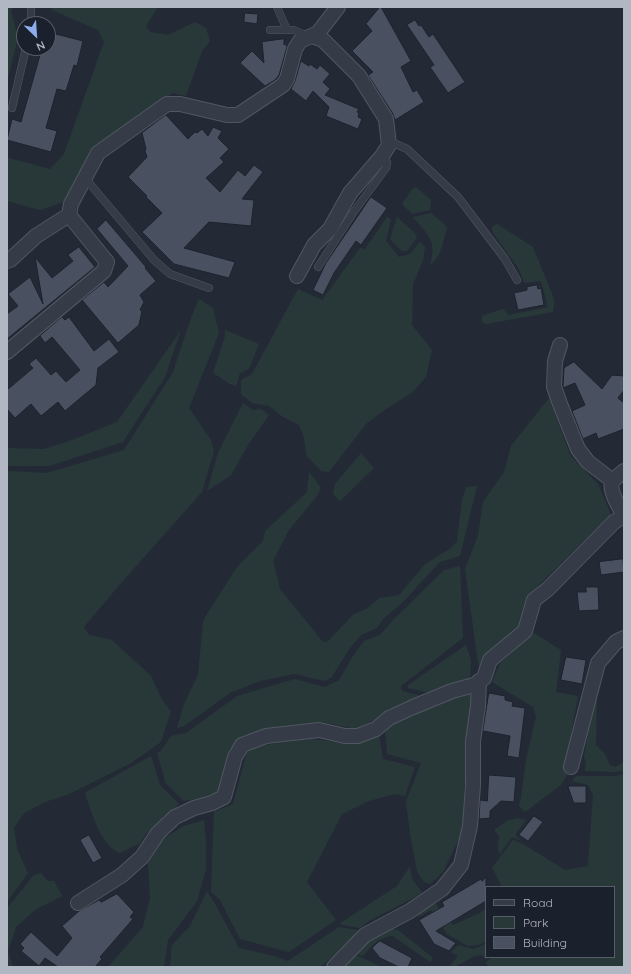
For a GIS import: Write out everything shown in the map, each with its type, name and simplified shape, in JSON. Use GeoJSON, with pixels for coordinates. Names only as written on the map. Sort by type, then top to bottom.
{"type":"FeatureCollection","features":[{"type":"Feature","properties":{"kind":"street"},"geometry":{"type":"LineString","coordinates":[[7,261],[10,260],[36,236],[69,215],[71,204],[98,153],[167,104],[180,104],[227,115],[238,115],[283,85],[287,79],[295,49],[300,41],[318,33],[338,7]]}},
{"type":"Feature","properties":{"kind":"street"},"geometry":{"type":"LineString","coordinates":[[297,276],[314,245],[330,229],[350,193],[382,156],[389,145],[386,119],[359,76],[323,40],[311,36]]}},
{"type":"Feature","properties":{"kind":"street"},"geometry":{"type":"LineString","coordinates":[[7,352],[104,271],[107,262],[69,215]]}},
{"type":"Feature","properties":{"kind":"street"},"geometry":{"type":"LineString","coordinates":[[560,345],[555,361],[554,386],[560,404],[578,449],[588,462],[613,481]]}},
{"type":"Feature","properties":{"kind":"street"},"geometry":{"type":"LineString","coordinates":[[78,903],[122,875],[142,857],[158,833],[176,817],[194,808],[212,803],[224,797],[235,757],[242,745],[266,736],[319,730],[345,736],[358,736],[376,729],[389,718],[452,691],[474,685],[484,678],[490,660],[525,631],[534,600],[548,589],[614,522],[624,516],[616,502],[612,484],[613,481],[624,472]]}},
{"type":"Feature","properties":{"kind":"street"},"geometry":{"type":"LineString","coordinates":[[572,767],[598,663],[616,642],[624,638]]}},
{"type":"Feature","properties":{"kind":"street"},"geometry":{"type":"LineString","coordinates":[[334,967],[365,935],[410,911],[442,889],[461,865],[470,826],[473,785],[473,741],[478,706],[479,681]]}},
{"type":"Feature","properties":{"kind":"lane"},"geometry":{"type":"LineString","coordinates":[[277,7],[287,30]]}},
{"type":"Feature","properties":{"kind":"lane"},"geometry":{"type":"LineString","coordinates":[[270,30],[294,30],[311,36]]}},
{"type":"Feature","properties":{"kind":"lane"},"geometry":{"type":"LineString","coordinates":[[12,108],[24,56]]}},
{"type":"Feature","properties":{"kind":"lane"},"geometry":{"type":"LineString","coordinates":[[389,140],[407,149],[458,197],[505,259],[517,280]]}},
{"type":"Feature","properties":{"kind":"lane"},"geometry":{"type":"LineString","coordinates":[[318,267],[353,213],[386,168],[387,162],[382,156]]}},
{"type":"Feature","properties":{"kind":"lane"},"geometry":{"type":"LineString","coordinates":[[85,178],[162,267],[170,274],[209,288]]}},
{"type":"Feature","properties":{"kind":"green space"},"geometry":{"type":"Polygon","coordinates":[[[7,7],[13,7],[11,11],[16,30],[16,45],[7,82],[7,7]]]}},
{"type":"Feature","properties":{"kind":"green space"},"geometry":{"type":"Polygon","coordinates":[[[51,7],[158,7],[146,26],[150,32],[168,35],[195,22],[206,28],[210,41],[202,51],[186,96],[173,93],[139,114],[92,152],[63,202],[40,210],[7,201],[7,153],[9,158],[50,169],[64,154],[104,42],[98,30],[52,10],[51,7]]]}},
{"type":"Feature","properties":{"kind":"green space"},"geometry":{"type":"Polygon","coordinates":[[[416,187],[431,200],[430,210],[412,214],[402,204],[412,189],[416,187]]]}},
{"type":"Feature","properties":{"kind":"green space"},"geometry":{"type":"Polygon","coordinates":[[[431,213],[446,226],[447,229],[439,255],[430,266],[433,250],[432,244],[427,234],[413,217],[431,213]]]}},
{"type":"Feature","properties":{"kind":"green space"},"geometry":{"type":"Polygon","coordinates":[[[387,217],[391,219],[386,241],[399,257],[410,254],[420,242],[425,247],[423,260],[413,284],[412,325],[432,350],[426,377],[413,392],[366,424],[329,472],[321,471],[306,455],[304,437],[299,425],[283,417],[269,406],[252,403],[241,394],[241,380],[252,374],[298,289],[322,300],[360,248],[365,249],[387,217]]]}},
{"type":"Feature","properties":{"kind":"green space"},"geometry":{"type":"Polygon","coordinates":[[[397,217],[415,233],[417,238],[407,251],[402,251],[390,239],[397,217]]]}},
{"type":"Feature","properties":{"kind":"green space"},"geometry":{"type":"Polygon","coordinates":[[[497,224],[533,247],[553,296],[553,312],[486,324],[482,322],[482,316],[503,309],[509,315],[548,307],[540,281],[524,283],[519,269],[493,233],[492,227],[497,224]]]}},
{"type":"Feature","properties":{"kind":"green space"},"geometry":{"type":"Polygon","coordinates":[[[199,299],[213,308],[219,333],[189,408],[211,440],[214,451],[202,492],[84,627],[89,635],[112,640],[151,676],[162,700],[171,711],[161,742],[131,763],[69,794],[45,802],[24,813],[14,828],[17,849],[28,873],[7,902],[7,471],[47,473],[124,450],[173,372],[199,299]]]}},
{"type":"Feature","properties":{"kind":"green space"},"geometry":{"type":"Polygon","coordinates":[[[181,330],[165,377],[123,442],[49,466],[7,466],[7,448],[44,449],[67,442],[117,422],[181,330]]]}},
{"type":"Feature","properties":{"kind":"green space"},"geometry":{"type":"Polygon","coordinates":[[[225,330],[259,344],[249,369],[240,373],[236,386],[230,384],[213,373],[225,336],[225,330]]]}},
{"type":"Feature","properties":{"kind":"green space"},"geometry":{"type":"Polygon","coordinates":[[[549,398],[570,455],[598,484],[611,514],[527,597],[520,627],[484,658],[479,670],[465,569],[478,536],[483,502],[504,472],[511,446],[549,398]]]}},
{"type":"Feature","properties":{"kind":"green space"},"geometry":{"type":"Polygon","coordinates":[[[243,403],[253,410],[261,409],[269,415],[248,445],[231,475],[207,491],[218,453],[243,403]]]}},
{"type":"Feature","properties":{"kind":"green space"},"geometry":{"type":"Polygon","coordinates":[[[361,453],[374,468],[340,501],[333,494],[335,484],[361,453]]]}},
{"type":"Feature","properties":{"kind":"green space"},"geometry":{"type":"Polygon","coordinates":[[[309,472],[321,488],[317,496],[289,530],[273,561],[280,589],[323,642],[328,641],[354,614],[366,609],[380,598],[399,595],[425,564],[451,548],[457,541],[462,500],[466,487],[477,486],[460,556],[440,562],[401,604],[383,619],[377,628],[361,635],[350,648],[331,678],[324,681],[294,674],[260,681],[230,693],[184,726],[177,728],[184,704],[198,675],[203,622],[207,614],[237,567],[263,541],[265,531],[307,492],[309,472]]]}},
{"type":"Feature","properties":{"kind":"green space"},"geometry":{"type":"Polygon","coordinates":[[[460,566],[463,638],[401,686],[402,691],[422,696],[388,709],[375,720],[358,728],[322,722],[281,726],[244,738],[229,750],[218,791],[206,797],[184,801],[166,784],[157,753],[161,751],[171,736],[186,733],[237,696],[295,679],[325,687],[339,680],[364,641],[380,635],[393,620],[444,570],[460,566]]]}},
{"type":"Feature","properties":{"kind":"green space"},"geometry":{"type":"Polygon","coordinates":[[[534,633],[561,650],[556,692],[578,696],[565,768],[568,774],[561,785],[525,812],[519,806],[526,760],[536,717],[533,707],[492,682],[500,663],[534,633]]]}},
{"type":"Feature","properties":{"kind":"green space"},"geometry":{"type":"Polygon","coordinates":[[[466,645],[471,660],[470,680],[429,693],[408,688],[408,685],[466,645]]]}},
{"type":"Feature","properties":{"kind":"green space"},"geometry":{"type":"Polygon","coordinates":[[[474,693],[466,741],[462,833],[443,872],[430,884],[424,882],[417,871],[406,801],[421,763],[387,754],[385,729],[399,720],[459,695],[474,693]]]}},
{"type":"Feature","properties":{"kind":"green space"},"geometry":{"type":"Polygon","coordinates":[[[595,694],[597,696],[596,745],[605,754],[610,765],[615,767],[624,762],[624,771],[585,771],[586,764],[584,756],[595,694]]]}},
{"type":"Feature","properties":{"kind":"green space"},"geometry":{"type":"Polygon","coordinates":[[[379,735],[383,759],[415,767],[405,796],[394,794],[369,801],[342,814],[307,882],[336,920],[289,952],[240,939],[220,900],[211,892],[214,812],[233,804],[247,752],[257,746],[311,739],[355,744],[379,735]]]}},
{"type":"Feature","properties":{"kind":"green space"},"geometry":{"type":"Polygon","coordinates":[[[151,756],[160,785],[179,804],[146,834],[140,843],[120,853],[113,849],[102,837],[91,812],[86,797],[86,792],[151,756]]]}},
{"type":"Feature","properties":{"kind":"green space"},"geometry":{"type":"Polygon","coordinates":[[[624,774],[624,967],[489,967],[485,962],[492,958],[615,958],[615,886],[501,886],[492,868],[513,840],[523,844],[565,870],[588,866],[593,795],[588,785],[572,781],[576,776],[615,776],[624,774]]]}},
{"type":"Feature","properties":{"kind":"green space"},"geometry":{"type":"Polygon","coordinates":[[[517,818],[526,820],[515,835],[522,841],[512,837],[500,854],[498,849],[499,836],[494,830],[507,821],[517,818]]]}},
{"type":"Feature","properties":{"kind":"green space"},"geometry":{"type":"Polygon","coordinates":[[[204,820],[206,869],[197,901],[168,940],[164,967],[108,967],[143,927],[150,899],[148,863],[163,839],[184,826],[204,820]]]}},
{"type":"Feature","properties":{"kind":"green space"},"geometry":{"type":"Polygon","coordinates":[[[410,866],[412,879],[422,892],[369,921],[360,928],[339,924],[397,886],[410,866]]]}},
{"type":"Feature","properties":{"kind":"green space"},"geometry":{"type":"Polygon","coordinates":[[[41,873],[48,881],[54,881],[62,896],[35,910],[16,927],[8,951],[13,967],[7,967],[7,908],[33,876],[41,873]]]}},
{"type":"Feature","properties":{"kind":"green space"},"geometry":{"type":"Polygon","coordinates":[[[207,891],[239,948],[274,956],[288,961],[339,927],[358,930],[347,945],[320,967],[170,967],[172,945],[190,926],[207,891]]]}},
{"type":"Feature","properties":{"kind":"green space"},"geometry":{"type":"Polygon","coordinates":[[[435,903],[453,925],[480,913],[485,909],[485,942],[479,945],[468,946],[447,934],[431,910],[420,916],[417,914],[435,903]]]}},
{"type":"Feature","properties":{"kind":"green space"},"geometry":{"type":"Polygon","coordinates":[[[389,927],[398,930],[432,957],[432,960],[430,962],[393,936],[388,936],[380,940],[363,956],[356,953],[378,932],[389,927]]]}},
{"type":"Feature","properties":{"kind":"green space"},"geometry":{"type":"Polygon","coordinates":[[[485,944],[485,958],[487,958],[485,959],[482,955],[475,956],[454,967],[450,966],[458,956],[451,952],[458,945],[473,949],[485,944]]]}},
{"type":"Feature","properties":{"kind":"green space"},"geometry":{"type":"Polygon","coordinates":[[[356,955],[382,967],[344,967],[356,955]]]}},
{"type":"Feature","properties":{"kind":"building"},"geometry":{"type":"Polygon","coordinates":[[[380,7],[411,61],[401,67],[413,92],[417,90],[424,102],[395,120],[393,114],[368,75],[373,72],[352,51],[372,31],[366,24],[380,7]]]}},
{"type":"Feature","properties":{"kind":"building"},"geometry":{"type":"Polygon","coordinates":[[[245,13],[258,14],[257,24],[244,22],[245,13]]]}},
{"type":"Feature","properties":{"kind":"building"},"geometry":{"type":"Polygon","coordinates":[[[415,20],[419,26],[421,25],[429,37],[433,34],[465,82],[448,93],[430,67],[434,65],[407,25],[415,20]]]}},
{"type":"Feature","properties":{"kind":"building"},"geometry":{"type":"Polygon","coordinates":[[[56,34],[83,41],[77,66],[74,65],[66,91],[57,89],[46,128],[57,131],[51,152],[7,140],[12,119],[21,122],[40,56],[56,56],[56,34]]]}},
{"type":"Feature","properties":{"kind":"building"},"geometry":{"type":"Polygon","coordinates":[[[284,39],[284,45],[286,44],[287,47],[279,75],[275,80],[265,86],[240,63],[252,51],[264,63],[262,42],[284,39]]]}},
{"type":"Feature","properties":{"kind":"building"},"geometry":{"type":"Polygon","coordinates":[[[301,61],[309,66],[310,64],[317,69],[320,65],[330,74],[323,82],[330,89],[325,95],[359,109],[357,112],[359,113],[358,117],[362,119],[358,129],[326,116],[329,107],[313,91],[306,101],[291,89],[301,61]]]}},
{"type":"Feature","properties":{"kind":"building"},"geometry":{"type":"Polygon","coordinates":[[[166,115],[188,139],[195,132],[197,133],[202,129],[208,136],[213,127],[222,131],[218,138],[229,149],[220,158],[224,162],[206,178],[220,192],[238,170],[245,176],[254,165],[263,172],[242,199],[254,200],[251,226],[209,222],[184,248],[235,262],[229,278],[174,264],[142,232],[162,213],[128,177],[147,157],[142,133],[166,115]]]}},
{"type":"Feature","properties":{"kind":"building"},"geometry":{"type":"Polygon","coordinates":[[[371,197],[387,208],[361,245],[356,241],[334,273],[323,295],[313,290],[326,263],[371,197]]]}},
{"type":"Feature","properties":{"kind":"building"},"geometry":{"type":"Polygon","coordinates":[[[106,220],[156,281],[140,295],[144,302],[140,310],[142,311],[139,325],[118,343],[82,300],[104,282],[108,287],[128,266],[97,229],[106,220]]]}},
{"type":"Feature","properties":{"kind":"building"},"geometry":{"type":"Polygon","coordinates":[[[79,247],[95,267],[7,339],[7,314],[18,306],[8,294],[30,277],[43,304],[35,257],[52,278],[73,261],[68,255],[79,247]]]}},
{"type":"Feature","properties":{"kind":"building"},"geometry":{"type":"Polygon","coordinates":[[[537,285],[538,289],[541,288],[544,305],[518,310],[514,293],[527,290],[527,287],[537,285]]]}},
{"type":"Feature","properties":{"kind":"building"},"geometry":{"type":"Polygon","coordinates":[[[62,317],[65,320],[69,317],[94,351],[109,339],[119,352],[98,368],[96,385],[65,411],[58,402],[41,416],[31,404],[15,418],[7,409],[7,390],[33,368],[29,364],[36,358],[51,375],[56,371],[66,382],[80,370],[52,337],[45,343],[40,336],[62,317]]]}},
{"type":"Feature","properties":{"kind":"building"},"geometry":{"type":"Polygon","coordinates":[[[574,362],[602,389],[612,375],[624,376],[624,390],[618,398],[624,403],[624,429],[598,439],[596,433],[583,439],[572,411],[585,405],[575,383],[563,388],[564,368],[574,362]]]}},
{"type":"Feature","properties":{"kind":"building"},"geometry":{"type":"Polygon","coordinates":[[[623,559],[624,572],[601,575],[599,562],[623,559]]]}},
{"type":"Feature","properties":{"kind":"building"},"geometry":{"type":"Polygon","coordinates":[[[586,587],[598,587],[599,610],[579,611],[577,592],[586,592],[586,587]]]}},
{"type":"Feature","properties":{"kind":"building"},"geometry":{"type":"Polygon","coordinates":[[[566,657],[586,660],[582,684],[561,680],[566,657]]]}},
{"type":"Feature","properties":{"kind":"building"},"geometry":{"type":"Polygon","coordinates":[[[489,693],[505,696],[505,700],[513,702],[512,706],[525,708],[519,758],[507,756],[510,736],[483,731],[489,693]]]}},
{"type":"Feature","properties":{"kind":"building"},"geometry":{"type":"Polygon","coordinates":[[[489,775],[516,777],[514,802],[501,801],[490,811],[490,818],[479,819],[480,800],[487,801],[489,775]]]}},
{"type":"Feature","properties":{"kind":"building"},"geometry":{"type":"Polygon","coordinates":[[[568,786],[586,786],[586,803],[574,803],[568,786]]]}},
{"type":"Feature","properties":{"kind":"building"},"geometry":{"type":"Polygon","coordinates":[[[534,816],[543,822],[528,841],[519,835],[534,816]]]}},
{"type":"Feature","properties":{"kind":"building"},"geometry":{"type":"Polygon","coordinates":[[[89,835],[102,858],[93,863],[80,840],[89,835]]]}},
{"type":"Feature","properties":{"kind":"building"},"geometry":{"type":"Polygon","coordinates":[[[486,877],[485,902],[436,931],[456,943],[449,951],[434,944],[419,920],[444,906],[442,902],[481,879],[482,881],[486,877]]]}},
{"type":"Feature","properties":{"kind":"building"},"geometry":{"type":"Polygon","coordinates":[[[117,894],[134,912],[130,917],[133,919],[100,957],[102,959],[95,967],[58,967],[45,958],[39,966],[21,951],[24,948],[20,944],[31,932],[57,956],[72,938],[62,926],[79,911],[99,900],[101,902],[117,894]]]}},
{"type":"Feature","properties":{"kind":"building"},"geometry":{"type":"Polygon","coordinates":[[[380,941],[412,958],[408,967],[399,967],[380,958],[372,948],[380,941]]]}}]}
